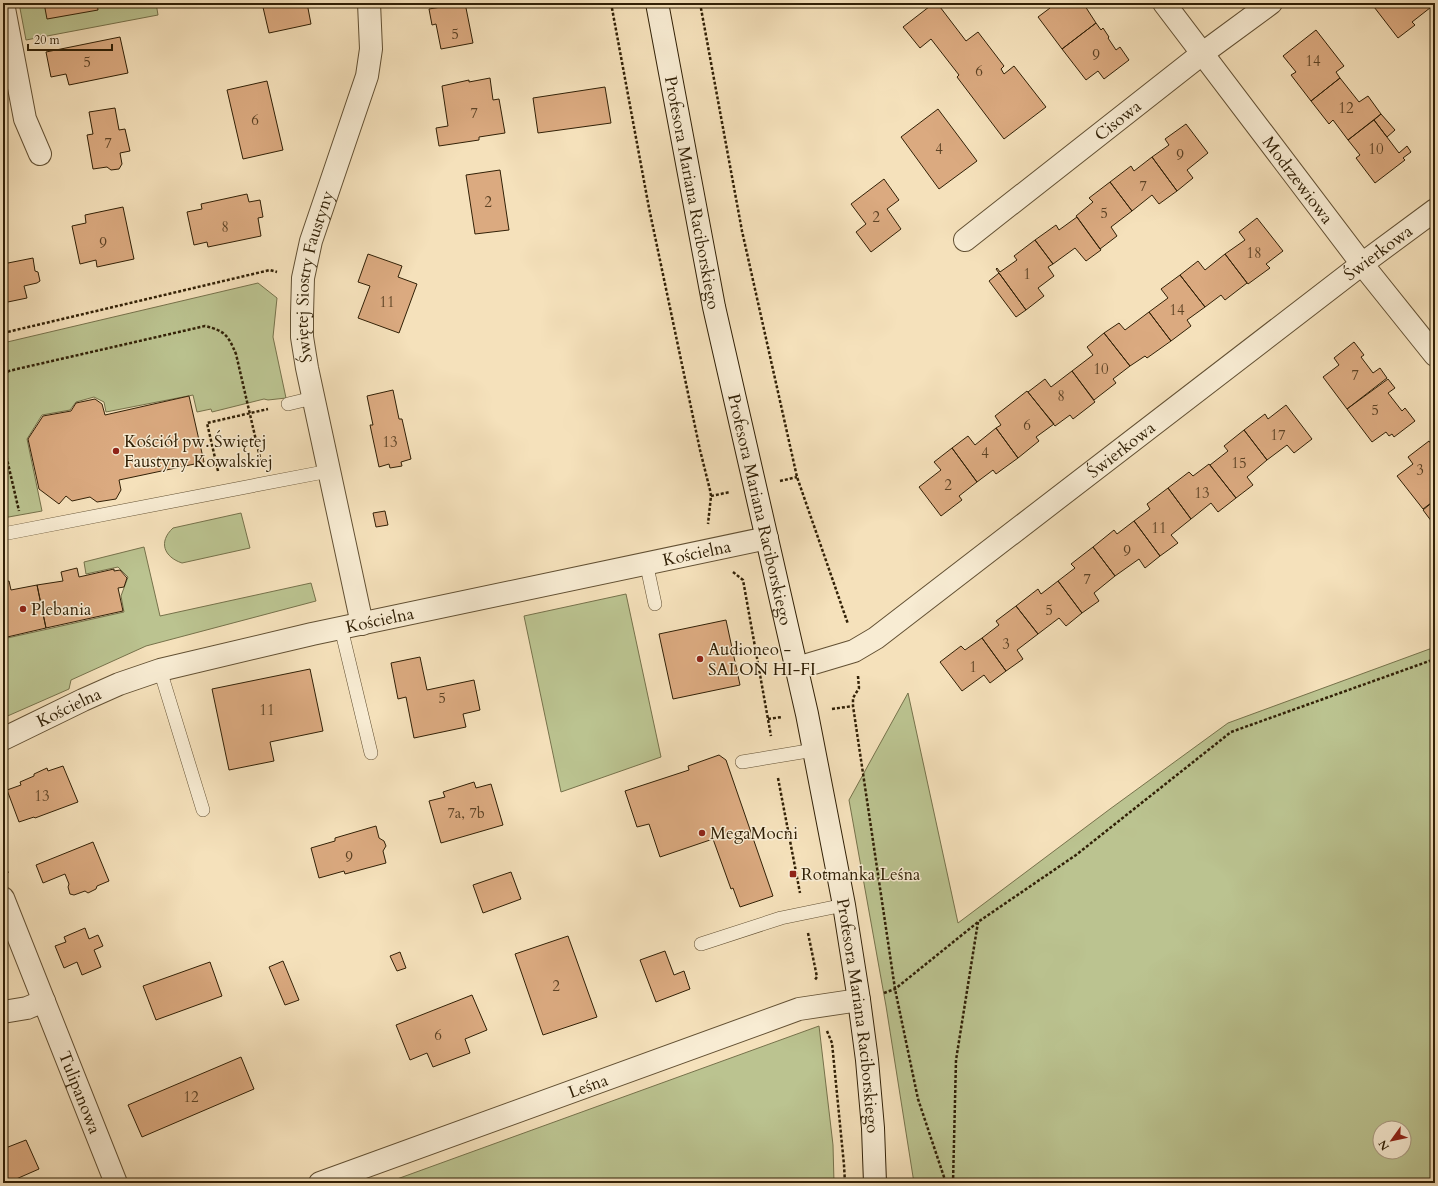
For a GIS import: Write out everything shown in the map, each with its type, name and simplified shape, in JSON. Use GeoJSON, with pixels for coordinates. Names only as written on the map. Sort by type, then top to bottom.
{"type":"FeatureCollection","features":[{"type":"Feature","properties":{"kind":"street"},"geometry":{"type":"LineString","coordinates":[[3,3],[25,119],[40,154]]}},
{"type":"Feature","properties":{"kind":"street","name":"Świętej Siostry Faustyny"},"geometry":{"type":"LineString","coordinates":[[352,626],[329,471],[313,398],[302,337],[302,314],[303,278],[311,241],[367,76],[371,49],[369,3]]}},
{"type":"Feature","properties":{"kind":"street","name":"Profesora Mariana Raciborskiego"},"geometry":{"type":"LineString","coordinates":[[657,3],[714,307],[797,668],[844,905],[867,1060],[873,1128],[875,1183]]}},
{"type":"Feature","properties":{"kind":"street","name":"Modrzewiowa"},"geometry":{"type":"LineString","coordinates":[[1164,3],[1362,264],[1435,356]]}},
{"type":"Feature","properties":{"kind":"street","name":"Cisowa"},"geometry":{"type":"LineString","coordinates":[[965,240],[1203,53],[1271,3]]}},
{"type":"Feature","properties":{"kind":"street","name":"Świerkowa"},"geometry":{"type":"LineString","coordinates":[[797,668],[854,651],[876,638],[1362,264],[1435,210]]}},
{"type":"Feature","properties":{"kind":"street","name":"Kościelna"},"geometry":{"type":"LineString","coordinates":[[3,739],[119,684],[160,670],[352,626],[646,562],[767,538]]}},
{"type":"Feature","properties":{"kind":"street","name":"Tulipanowa"},"geometry":{"type":"LineString","coordinates":[[3,898],[116,1183]]}},
{"type":"Feature","properties":{"kind":"street","name":"Leśna"},"geometry":{"type":"LineString","coordinates":[[320,1183],[799,1009],[859,1000]]}},
{"type":"Feature","properties":{"kind":"street"},"geometry":{"type":"LineString","coordinates":[[3,1012],[27,1008],[44,1002]]}},
{"type":"Feature","properties":{"kind":"lane"},"geometry":{"type":"LineString","coordinates":[[288,404],[313,398]]}},
{"type":"Feature","properties":{"kind":"lane"},"geometry":{"type":"LineString","coordinates":[[3,534],[223,493],[329,471]]}},
{"type":"Feature","properties":{"kind":"lane"},"geometry":{"type":"LineString","coordinates":[[646,562],[655,604]]}},
{"type":"Feature","properties":{"kind":"lane"},"geometry":{"type":"LineString","coordinates":[[352,626],[371,753]]}},
{"type":"Feature","properties":{"kind":"lane"},"geometry":{"type":"LineString","coordinates":[[160,670],[203,810]]}},
{"type":"Feature","properties":{"kind":"lane"},"geometry":{"type":"LineString","coordinates":[[742,762],[814,750]]}},
{"type":"Feature","properties":{"kind":"lane"},"geometry":{"type":"LineString","coordinates":[[701,944],[781,918],[844,905]]}},
{"type":"Feature","properties":{"kind":"path"},"geometry":{"type":"LineString","coordinates":[[611,3],[649,208],[700,450],[710,490],[711,496],[707,532],[711,550],[715,565],[721,563],[743,580],[774,756],[817,977],[810,988],[796,994],[799,1009]]}},
{"type":"Feature","properties":{"kind":"path"},"geometry":{"type":"LineString","coordinates":[[700,3],[742,231],[797,477],[850,629],[859,688],[853,698],[853,706],[895,988],[918,1099],[946,1183]]}},
{"type":"Feature","properties":{"kind":"path"},"geometry":{"type":"LineString","coordinates":[[3,333],[270,270],[303,278]]}},
{"type":"Feature","properties":{"kind":"path"},"geometry":{"type":"LineString","coordinates":[[3,374],[17,368],[205,326],[220,330],[230,341],[236,354],[266,484]]}},
{"type":"Feature","properties":{"kind":"path"},"geometry":{"type":"LineString","coordinates":[[223,493],[207,423],[288,404]]}},
{"type":"Feature","properties":{"kind":"path"},"geometry":{"type":"LineString","coordinates":[[3,442],[23,531]]}},
{"type":"Feature","properties":{"kind":"path"},"geometry":{"type":"LineString","coordinates":[[859,1000],[878,997],[895,988],[978,922],[1076,855],[1232,732],[1435,659]]}},
{"type":"Feature","properties":{"kind":"path"},"geometry":{"type":"LineString","coordinates":[[954,1183],[956,1060],[978,922]]}},
{"type":"Feature","properties":{"kind":"path"},"geometry":{"type":"LineString","coordinates":[[826,1030],[832,1043],[845,1183]]}},
{"type":"Feature","properties":{"kind":"green space"},"geometry":{"type":"Polygon","coordinates":[[[19,3],[156,3],[158,15],[26,40],[19,3]]]}},
{"type":"Feature","properties":{"kind":"green space"},"geometry":{"type":"Polygon","coordinates":[[[258,283],[277,298],[273,337],[286,398],[264,399],[212,412],[211,409],[197,412],[193,395],[106,412],[104,402],[94,397],[76,402],[70,410],[42,415],[27,439],[42,511],[3,518],[3,343],[258,283]]]}},
{"type":"Feature","properties":{"kind":"green space"},"geometry":{"type":"Polygon","coordinates":[[[241,513],[250,548],[182,563],[167,553],[165,548],[166,539],[168,533],[173,528],[241,513]]]}},
{"type":"Feature","properties":{"kind":"green space"},"geometry":{"type":"Polygon","coordinates":[[[144,547],[160,616],[311,583],[316,601],[146,646],[71,680],[69,689],[3,718],[3,639],[124,612],[121,596],[128,577],[118,567],[86,574],[84,562],[144,547]]]}},
{"type":"Feature","properties":{"kind":"green space"},"geometry":{"type":"Polygon","coordinates":[[[626,594],[661,757],[561,792],[524,616],[626,594]]]}},
{"type":"Feature","properties":{"kind":"green space"},"geometry":{"type":"Polygon","coordinates":[[[1435,647],[1435,1183],[914,1183],[886,1006],[849,800],[908,693],[958,923],[1228,723],[1435,647]]]}},
{"type":"Feature","properties":{"kind":"green space"},"geometry":{"type":"Polygon","coordinates":[[[819,1026],[833,1145],[834,1183],[386,1183],[819,1026]]]}},
{"type":"Feature","properties":{"kind":"building"},"geometry":{"type":"Polygon","coordinates":[[[44,3],[97,3],[98,10],[47,19],[44,3]]]}},
{"type":"Feature","properties":{"kind":"building"},"geometry":{"type":"Polygon","coordinates":[[[262,3],[307,3],[311,24],[269,33],[262,3]]]}},
{"type":"Feature","properties":{"kind":"building"},"geometry":{"type":"Polygon","coordinates":[[[465,3],[473,43],[441,49],[436,24],[432,25],[429,9],[465,3]]]}},
{"type":"Feature","properties":{"kind":"building"},"geometry":{"type":"Polygon","coordinates":[[[934,3],[937,3],[966,41],[978,32],[1004,66],[1001,69],[1004,74],[1014,66],[1046,107],[1004,139],[957,77],[959,75],[931,39],[920,48],[903,27],[934,3]]]}},
{"type":"Feature","properties":{"kind":"building"},"geometry":{"type":"Polygon","coordinates":[[[1046,3],[1079,3],[1083,8],[1085,6],[1096,23],[1062,49],[1038,17],[1050,8],[1046,3]]]}},
{"type":"Feature","properties":{"kind":"building"},"geometry":{"type":"Polygon","coordinates":[[[1371,3],[1435,4],[1412,22],[1415,25],[1398,38],[1371,3]]]}},
{"type":"Feature","properties":{"kind":"building"},"geometry":{"type":"Polygon","coordinates":[[[1096,23],[1101,30],[1103,28],[1116,50],[1120,47],[1129,60],[1104,79],[1098,71],[1086,80],[1062,49],[1096,23]]]}},
{"type":"Feature","properties":{"kind":"building"},"geometry":{"type":"Polygon","coordinates":[[[1316,30],[1344,66],[1336,72],[1340,78],[1311,101],[1291,75],[1296,72],[1283,56],[1316,30]]]}},
{"type":"Feature","properties":{"kind":"building"},"geometry":{"type":"Polygon","coordinates":[[[120,37],[128,73],[69,85],[66,74],[51,77],[46,52],[120,37]]]}},
{"type":"Feature","properties":{"kind":"building"},"geometry":{"type":"Polygon","coordinates":[[[490,78],[493,100],[499,99],[505,133],[479,137],[479,140],[439,146],[436,128],[448,126],[442,86],[469,80],[469,82],[490,78]]]}},
{"type":"Feature","properties":{"kind":"building"},"geometry":{"type":"Polygon","coordinates":[[[1340,78],[1359,102],[1368,96],[1381,114],[1348,140],[1333,120],[1329,124],[1311,101],[1340,78]]]}},
{"type":"Feature","properties":{"kind":"building"},"geometry":{"type":"Polygon","coordinates":[[[267,81],[283,150],[243,159],[227,90],[267,81]]]}},
{"type":"Feature","properties":{"kind":"building"},"geometry":{"type":"Polygon","coordinates":[[[605,87],[611,123],[538,133],[533,98],[605,87]]]}},
{"type":"Feature","properties":{"kind":"building"},"geometry":{"type":"Polygon","coordinates":[[[115,108],[119,130],[125,129],[130,151],[120,153],[122,164],[119,169],[111,170],[107,167],[93,169],[87,135],[93,134],[89,112],[115,108]]]}},
{"type":"Feature","properties":{"kind":"building"},"geometry":{"type":"Polygon","coordinates":[[[938,109],[977,161],[939,189],[901,137],[938,109]]]}},
{"type":"Feature","properties":{"kind":"building"},"geometry":{"type":"Polygon","coordinates":[[[1381,114],[1395,130],[1387,137],[1374,120],[1381,114]]]}},
{"type":"Feature","properties":{"kind":"building"},"geometry":{"type":"Polygon","coordinates":[[[1374,120],[1399,153],[1407,146],[1411,152],[1403,158],[1405,160],[1375,183],[1356,158],[1360,155],[1348,140],[1374,120]]]}},
{"type":"Feature","properties":{"kind":"building"},"geometry":{"type":"Polygon","coordinates":[[[1186,124],[1208,153],[1187,170],[1193,178],[1177,191],[1152,157],[1169,145],[1165,139],[1186,124]]]}},
{"type":"Feature","properties":{"kind":"building"},"geometry":{"type":"Polygon","coordinates":[[[1152,157],[1177,191],[1159,204],[1152,195],[1132,211],[1110,182],[1131,166],[1134,171],[1152,157]]]}},
{"type":"Feature","properties":{"kind":"building"},"geometry":{"type":"Polygon","coordinates":[[[500,170],[509,230],[475,234],[466,175],[500,170]]]}},
{"type":"Feature","properties":{"kind":"building"},"geometry":{"type":"Polygon","coordinates":[[[884,179],[899,200],[887,209],[901,229],[871,252],[856,232],[866,224],[851,204],[884,179]]]}},
{"type":"Feature","properties":{"kind":"building"},"geometry":{"type":"Polygon","coordinates":[[[1110,182],[1132,211],[1111,227],[1117,236],[1100,249],[1076,216],[1093,202],[1089,198],[1110,182]]]}},
{"type":"Feature","properties":{"kind":"building"},"geometry":{"type":"Polygon","coordinates":[[[247,194],[249,202],[260,200],[263,217],[258,218],[261,236],[208,247],[207,242],[194,245],[187,212],[202,209],[201,204],[247,194]]]}},
{"type":"Feature","properties":{"kind":"building"},"geometry":{"type":"Polygon","coordinates":[[[123,207],[134,259],[97,267],[96,260],[80,264],[72,226],[86,223],[85,215],[123,207]]]}},
{"type":"Feature","properties":{"kind":"building"},"geometry":{"type":"Polygon","coordinates":[[[1077,217],[1101,250],[1086,261],[1075,248],[1053,264],[1035,240],[1056,225],[1059,230],[1077,217]]]}},
{"type":"Feature","properties":{"kind":"building"},"geometry":{"type":"Polygon","coordinates":[[[1257,218],[1283,251],[1266,264],[1270,268],[1248,284],[1225,254],[1245,240],[1239,232],[1257,218]]]}},
{"type":"Feature","properties":{"kind":"building"},"geometry":{"type":"Polygon","coordinates":[[[1035,240],[1053,264],[1048,267],[1054,276],[1038,288],[1044,296],[1026,310],[996,269],[997,268],[1000,272],[1017,260],[1014,256],[1035,240]]]}},
{"type":"Feature","properties":{"kind":"building"},"geometry":{"type":"Polygon","coordinates":[[[368,254],[402,266],[398,277],[417,284],[399,333],[358,318],[370,286],[358,282],[368,254]]]}},
{"type":"Feature","properties":{"kind":"building"},"geometry":{"type":"Polygon","coordinates":[[[1225,254],[1247,283],[1225,300],[1221,295],[1205,307],[1180,275],[1198,261],[1205,270],[1225,254]]]}},
{"type":"Feature","properties":{"kind":"building"},"geometry":{"type":"Polygon","coordinates":[[[33,258],[35,271],[38,272],[40,281],[24,286],[27,298],[3,303],[3,264],[33,258]]]}},
{"type":"Feature","properties":{"kind":"building"},"geometry":{"type":"Polygon","coordinates":[[[999,273],[1026,310],[1016,317],[989,281],[999,273]]]}},
{"type":"Feature","properties":{"kind":"building"},"geometry":{"type":"Polygon","coordinates":[[[1180,275],[1205,307],[1187,320],[1191,326],[1171,341],[1149,312],[1168,298],[1161,289],[1180,275]]]}},
{"type":"Feature","properties":{"kind":"building"},"geometry":{"type":"Polygon","coordinates":[[[1149,312],[1171,341],[1147,358],[1145,356],[1130,366],[1104,333],[1119,323],[1125,330],[1149,312]]]}},
{"type":"Feature","properties":{"kind":"building"},"geometry":{"type":"Polygon","coordinates":[[[1104,333],[1130,366],[1113,379],[1116,383],[1094,400],[1072,371],[1093,355],[1087,347],[1104,333]]]}},
{"type":"Feature","properties":{"kind":"building"},"geometry":{"type":"Polygon","coordinates":[[[1354,342],[1364,355],[1361,357],[1373,373],[1380,368],[1387,378],[1347,409],[1323,377],[1339,365],[1334,358],[1354,342]]]}},
{"type":"Feature","properties":{"kind":"building"},"geometry":{"type":"Polygon","coordinates":[[[1072,371],[1095,402],[1073,419],[1070,415],[1055,426],[1028,392],[1045,379],[1051,387],[1072,371]]]}},
{"type":"Feature","properties":{"kind":"building"},"geometry":{"type":"Polygon","coordinates":[[[1388,379],[1395,388],[1388,393],[1402,411],[1405,408],[1415,421],[1394,437],[1392,434],[1389,436],[1386,432],[1372,442],[1347,409],[1388,379]]]}},
{"type":"Feature","properties":{"kind":"building"},"geometry":{"type":"Polygon","coordinates":[[[393,390],[399,419],[402,419],[411,459],[401,462],[402,466],[390,468],[389,464],[379,467],[370,425],[373,425],[367,396],[393,390]]]}},
{"type":"Feature","properties":{"kind":"building"},"geometry":{"type":"Polygon","coordinates":[[[1027,391],[1054,424],[1036,437],[1039,441],[1018,458],[996,428],[1001,425],[995,416],[1027,391]]]}},
{"type":"Feature","properties":{"kind":"building","name":"Kościół pw. Świętej Faustyny Kowalskiej"},"geometry":{"type":"Polygon","coordinates":[[[189,396],[204,462],[119,480],[121,490],[116,499],[97,502],[90,497],[72,501],[66,496],[59,504],[39,489],[28,439],[43,416],[71,411],[76,403],[95,399],[102,404],[105,415],[189,396]]]}},
{"type":"Feature","properties":{"kind":"building"},"geometry":{"type":"Polygon","coordinates":[[[1286,405],[1312,439],[1294,453],[1287,445],[1267,460],[1244,430],[1265,414],[1268,419],[1286,405]]]}},
{"type":"Feature","properties":{"kind":"building"},"geometry":{"type":"Polygon","coordinates":[[[996,428],[1018,458],[996,474],[993,470],[977,482],[952,448],[968,436],[975,445],[996,428]]]}},
{"type":"Feature","properties":{"kind":"building"},"geometry":{"type":"Polygon","coordinates":[[[1244,430],[1267,460],[1247,477],[1253,485],[1236,498],[1210,465],[1228,451],[1224,446],[1244,430]]]}},
{"type":"Feature","properties":{"kind":"building"},"geometry":{"type":"Polygon","coordinates":[[[1429,441],[1435,449],[1435,500],[1423,509],[1397,476],[1413,464],[1408,457],[1429,441]]]}},
{"type":"Feature","properties":{"kind":"building"},"geometry":{"type":"Polygon","coordinates":[[[952,448],[977,482],[959,496],[962,500],[941,516],[919,487],[941,470],[934,462],[952,448]]]}},
{"type":"Feature","properties":{"kind":"building"},"geometry":{"type":"Polygon","coordinates":[[[1209,464],[1236,498],[1218,512],[1211,503],[1191,519],[1168,488],[1189,472],[1193,476],[1209,464]]]}},
{"type":"Feature","properties":{"kind":"building"},"geometry":{"type":"Polygon","coordinates":[[[1168,488],[1191,519],[1171,535],[1178,543],[1160,556],[1134,521],[1150,509],[1147,504],[1168,488]]]}},
{"type":"Feature","properties":{"kind":"building"},"geometry":{"type":"Polygon","coordinates":[[[1435,500],[1435,526],[1423,510],[1435,500]]]}},
{"type":"Feature","properties":{"kind":"building"},"geometry":{"type":"Polygon","coordinates":[[[385,511],[388,525],[376,527],[373,513],[385,511]]]}},
{"type":"Feature","properties":{"kind":"building"},"geometry":{"type":"Polygon","coordinates":[[[1134,521],[1160,556],[1145,568],[1139,559],[1115,576],[1093,547],[1114,530],[1117,534],[1134,521]]]}},
{"type":"Feature","properties":{"kind":"building"},"geometry":{"type":"Polygon","coordinates":[[[1093,547],[1115,576],[1094,593],[1099,601],[1082,613],[1058,581],[1075,568],[1071,564],[1093,547]]]}},
{"type":"Feature","properties":{"kind":"building"},"geometry":{"type":"Polygon","coordinates":[[[77,568],[79,577],[114,569],[114,571],[120,570],[127,578],[124,587],[118,588],[123,611],[46,628],[37,585],[63,581],[61,572],[77,568]]]}},
{"type":"Feature","properties":{"kind":"building","name":"Plebania"},"geometry":{"type":"Polygon","coordinates":[[[9,581],[11,590],[37,585],[46,628],[3,638],[3,582],[9,581]]]}},
{"type":"Feature","properties":{"kind":"building"},"geometry":{"type":"Polygon","coordinates":[[[1058,581],[1082,613],[1066,626],[1059,618],[1038,634],[1016,606],[1038,589],[1041,594],[1058,581]]]}},
{"type":"Feature","properties":{"kind":"building"},"geometry":{"type":"Polygon","coordinates":[[[1016,606],[1038,634],[1017,650],[1023,659],[1006,671],[982,638],[999,625],[996,621],[1016,606]]]}},
{"type":"Feature","properties":{"kind":"building","name":"Audioneo - SALON HI-FI"},"geometry":{"type":"Polygon","coordinates":[[[726,620],[740,685],[673,699],[659,634],[726,620]]]}},
{"type":"Feature","properties":{"kind":"building"},"geometry":{"type":"Polygon","coordinates":[[[982,638],[1006,671],[990,683],[984,675],[962,691],[940,662],[961,646],[965,650],[982,638]]]}},
{"type":"Feature","properties":{"kind":"building"},"geometry":{"type":"Polygon","coordinates":[[[420,657],[427,690],[474,680],[480,710],[463,714],[466,727],[414,738],[406,697],[398,699],[391,663],[420,657]]]}},
{"type":"Feature","properties":{"kind":"building"},"geometry":{"type":"Polygon","coordinates":[[[310,669],[323,731],[270,742],[274,761],[229,770],[212,689],[310,669]]]}},
{"type":"Feature","properties":{"kind":"building","name":"MegaMocni"},"geometry":{"type":"Polygon","coordinates":[[[719,755],[726,760],[773,896],[740,907],[733,888],[731,889],[713,839],[660,857],[649,824],[637,827],[625,791],[689,770],[688,766],[719,755]]]}},
{"type":"Feature","properties":{"kind":"building"},"geometry":{"type":"Polygon","coordinates":[[[63,766],[78,802],[35,818],[34,817],[19,822],[7,790],[21,785],[20,782],[47,768],[48,771],[63,766]]]}},
{"type":"Feature","properties":{"kind":"building"},"geometry":{"type":"Polygon","coordinates":[[[474,782],[476,788],[491,784],[503,825],[441,843],[429,801],[445,797],[443,792],[474,782]]]}},
{"type":"Feature","properties":{"kind":"building"},"geometry":{"type":"Polygon","coordinates":[[[376,826],[379,838],[384,841],[386,846],[383,851],[386,863],[345,874],[344,871],[319,878],[311,848],[335,841],[335,838],[376,826]]]}},
{"type":"Feature","properties":{"kind":"building"},"geometry":{"type":"Polygon","coordinates":[[[93,842],[109,881],[97,886],[96,889],[88,893],[85,891],[74,895],[70,894],[68,887],[69,884],[65,874],[43,883],[36,865],[93,842]]]}},
{"type":"Feature","properties":{"kind":"building"},"geometry":{"type":"Polygon","coordinates":[[[511,872],[521,899],[483,913],[473,885],[511,872]]]}},
{"type":"Feature","properties":{"kind":"building"},"geometry":{"type":"Polygon","coordinates":[[[85,928],[89,939],[98,935],[103,946],[94,950],[101,967],[82,975],[77,962],[64,968],[55,946],[66,942],[64,937],[85,928]]]}},
{"type":"Feature","properties":{"kind":"building"},"geometry":{"type":"Polygon","coordinates":[[[568,936],[597,1017],[543,1035],[515,954],[568,936]]]}},
{"type":"Feature","properties":{"kind":"building"},"geometry":{"type":"Polygon","coordinates":[[[665,951],[674,975],[684,971],[690,989],[656,1002],[640,960],[665,951]]]}},
{"type":"Feature","properties":{"kind":"building"},"geometry":{"type":"Polygon","coordinates":[[[400,952],[406,968],[397,971],[390,956],[400,952]]]}},
{"type":"Feature","properties":{"kind":"building"},"geometry":{"type":"Polygon","coordinates":[[[283,961],[299,1000],[285,1005],[269,967],[283,961]]]}},
{"type":"Feature","properties":{"kind":"building"},"geometry":{"type":"Polygon","coordinates":[[[210,962],[222,996],[156,1020],[143,986],[210,962]]]}},
{"type":"Feature","properties":{"kind":"building"},"geometry":{"type":"Polygon","coordinates":[[[472,995],[487,1030],[465,1039],[470,1053],[433,1067],[427,1053],[410,1060],[396,1025],[472,995]]]}},
{"type":"Feature","properties":{"kind":"building"},"geometry":{"type":"Polygon","coordinates":[[[241,1057],[254,1089],[142,1137],[128,1105],[241,1057]]]}},
{"type":"Feature","properties":{"kind":"building"},"geometry":{"type":"Polygon","coordinates":[[[26,1140],[39,1169],[7,1183],[3,1183],[3,1149],[26,1140]]]}},
{"type":"Feature","properties":{"kind":"place","name":"Kościół pw. Świętej Faustyny Kowalskiej"},"geometry":{"type":"Point","coordinates":[116,451]}},
{"type":"Feature","properties":{"kind":"place","name":"Plebania"},"geometry":{"type":"Point","coordinates":[23,609]}},
{"type":"Feature","properties":{"kind":"place","name":"Audioneo - SALON HI-FI"},"geometry":{"type":"Point","coordinates":[700,659]}},
{"type":"Feature","properties":{"kind":"place","name":"MegaMocni"},"geometry":{"type":"Point","coordinates":[702,833]}},
{"type":"Feature","properties":{"kind":"place","name":"Rotmanka Leśna"},"geometry":{"type":"Point","coordinates":[793,874]}}]}
